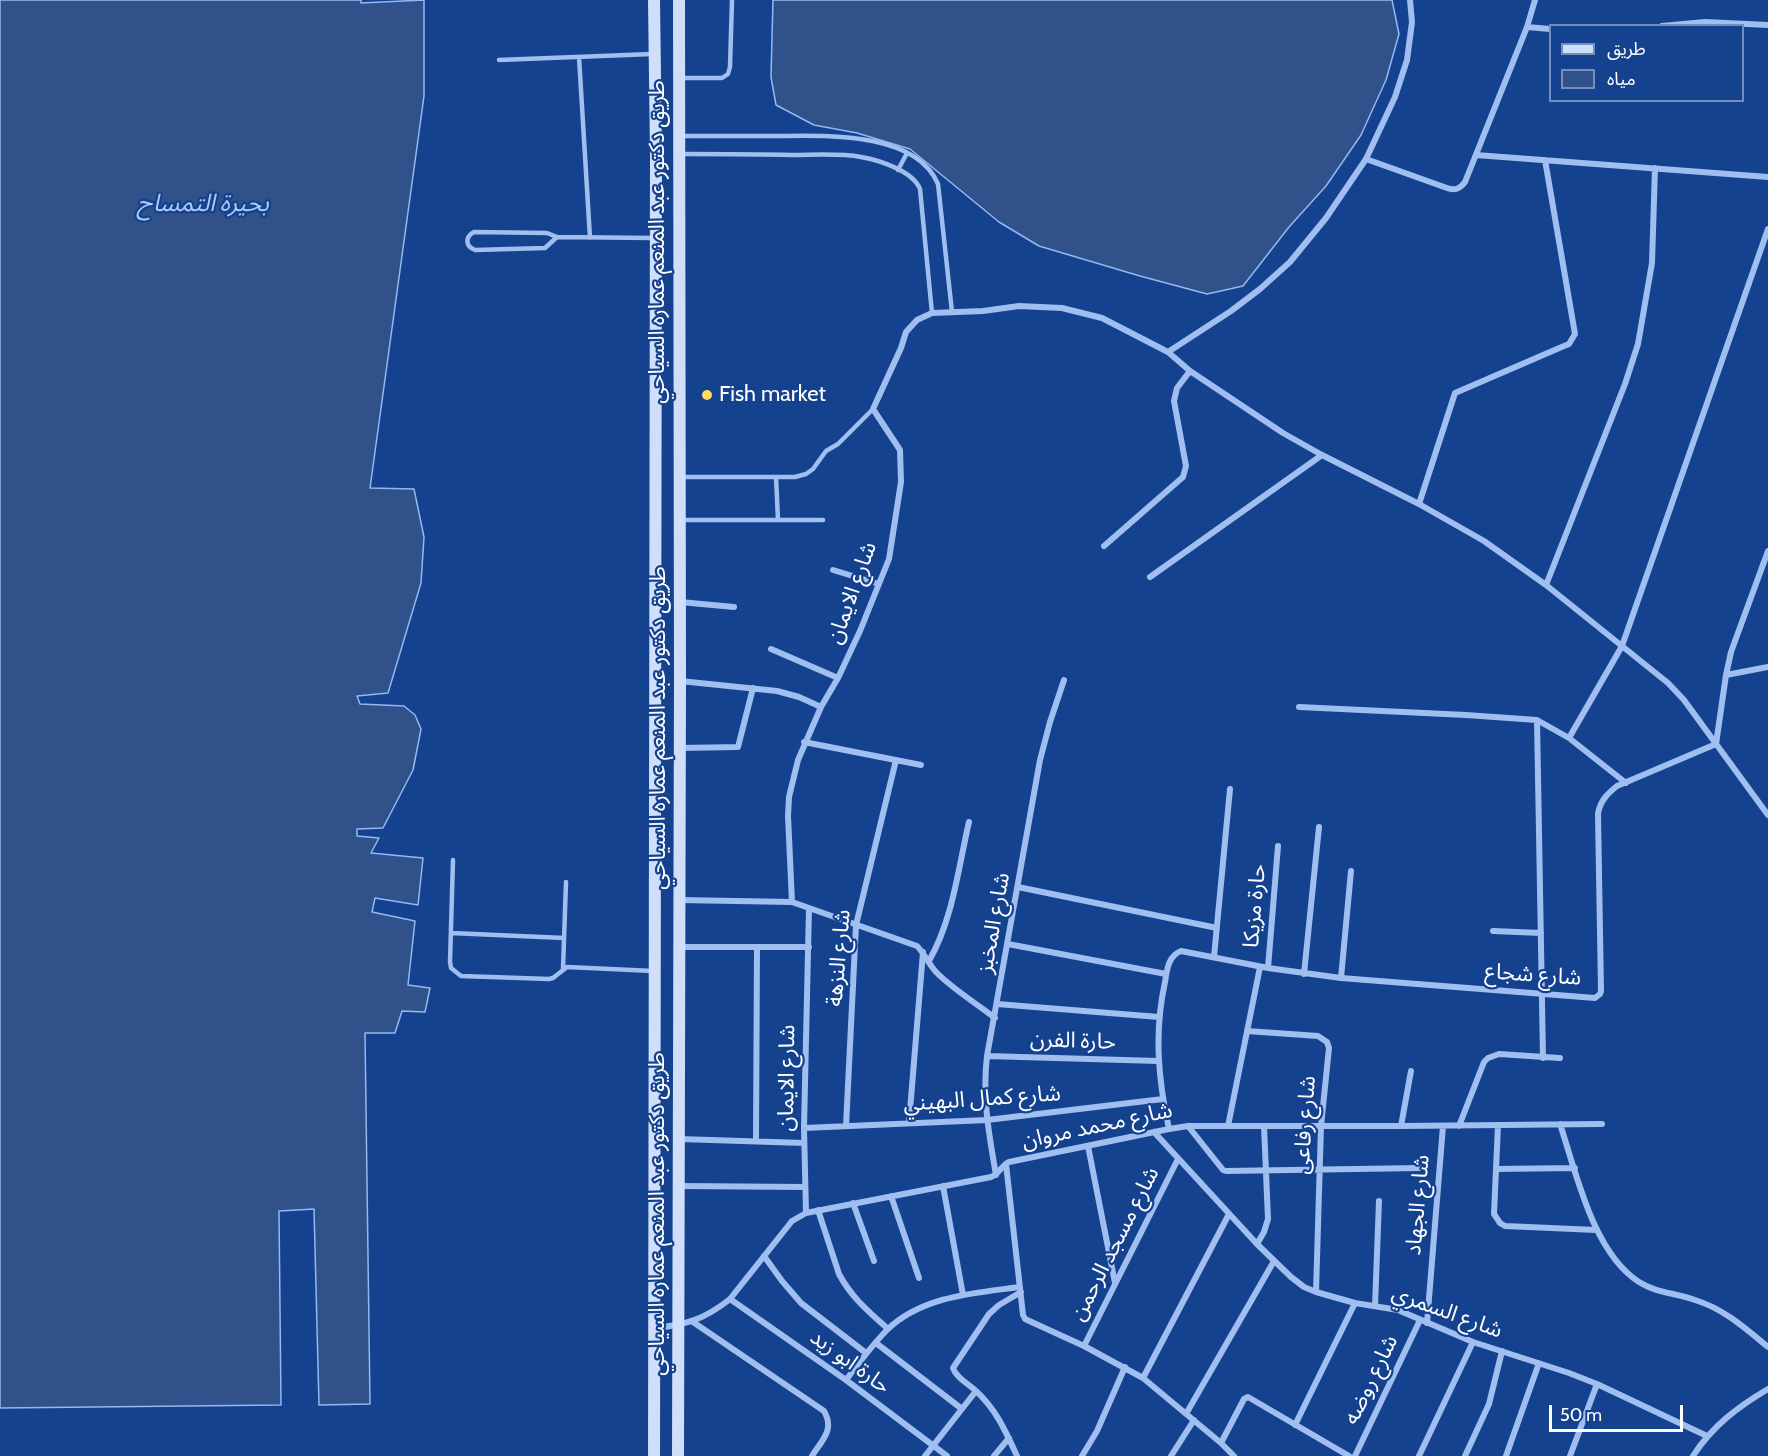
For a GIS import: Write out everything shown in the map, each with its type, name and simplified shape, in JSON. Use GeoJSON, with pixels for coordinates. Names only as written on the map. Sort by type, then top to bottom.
{"type":"FeatureCollection","features":[{"type":"Feature","properties":{"kind":"main road","name":"طريق دكتور عبد المنعم عماره السياحي"},"geometry":{"type":"LineString","coordinates":[[654,0],[656,238],[654,1456]]}},
{"type":"Feature","properties":{"kind":"main road","name":"طريق دكتور عبد المنعم عماره السياحي"},"geometry":{"type":"LineString","coordinates":[[678,1456],[680,1326],[679,0]]}},
{"type":"Feature","properties":{"kind":"street"},"geometry":{"type":"LineString","coordinates":[[1168,352],[1260,289],[1290,262],[1326,218],[1366,159],[1395,97],[1407,60],[1412,22],[1410,0]]}},
{"type":"Feature","properties":{"kind":"street"},"geometry":{"type":"LineString","coordinates":[[1366,159],[1453,190],[1461,188],[1527,27],[1535,0]]}},
{"type":"Feature","properties":{"kind":"street"},"geometry":{"type":"LineString","coordinates":[[1683,24],[1704,22],[1768,25]]}},
{"type":"Feature","properties":{"kind":"street"},"geometry":{"type":"LineString","coordinates":[[1527,27],[1549,28]]}},
{"type":"Feature","properties":{"kind":"street"},"geometry":{"type":"LineString","coordinates":[[1476,155],[1768,177]]}},
{"type":"Feature","properties":{"kind":"street"},"geometry":{"type":"LineString","coordinates":[[1419,504],[1455,393],[1569,344],[1575,334],[1545,160]]}},
{"type":"Feature","properties":{"kind":"street"},"geometry":{"type":"LineString","coordinates":[[1546,585],[1625,384],[1638,344],[1652,263],[1655,168]]}},
{"type":"Feature","properties":{"kind":"street"},"geometry":{"type":"LineString","coordinates":[[1569,738],[1622,646],[1768,230]]}},
{"type":"Feature","properties":{"kind":"street"},"geometry":{"type":"LineString","coordinates":[[873,409],[906,332],[917,320],[932,313],[983,311],[1019,306],[1062,308],[1102,318],[1168,352],[1190,371],[1283,433],[1419,504],[1484,542],[1546,585],[1668,683],[1684,700],[1768,816]]}},
{"type":"Feature","properties":{"kind":"street"},"geometry":{"type":"LineString","coordinates":[[1104,546],[1185,473],[1186,466],[1174,400],[1177,388],[1190,371]]}},
{"type":"Feature","properties":{"kind":"street","name":"شارع الايمان"},"geometry":{"type":"LineString","coordinates":[[792,902],[788,816],[789,797],[795,769],[804,742],[860,632],[889,559],[901,482],[900,450],[873,409]]}},
{"type":"Feature","properties":{"kind":"street"},"geometry":{"type":"LineString","coordinates":[[1150,577],[1322,455]]}},
{"type":"Feature","properties":{"kind":"street"},"geometry":{"type":"LineString","coordinates":[[1716,744],[1731,652],[1768,551]]}},
{"type":"Feature","properties":{"kind":"street"},"geometry":{"type":"LineString","coordinates":[[833,570],[879,584]]}},
{"type":"Feature","properties":{"kind":"street"},"geometry":{"type":"LineString","coordinates":[[680,602],[734,608]]}},
{"type":"Feature","properties":{"kind":"street"},"geometry":{"type":"LineString","coordinates":[[771,649],[838,678]]}},
{"type":"Feature","properties":{"kind":"street"},"geometry":{"type":"LineString","coordinates":[[1726,675],[1768,667]]}},
{"type":"Feature","properties":{"kind":"street","name":"شارع المخبز"},"geometry":{"type":"LineString","coordinates":[[996,1175],[987,1120],[985,1088],[987,1056],[1040,760],[1064,680]]}},
{"type":"Feature","properties":{"kind":"street"},"geometry":{"type":"LineString","coordinates":[[680,681],[753,687],[788,694],[821,707]]}},
{"type":"Feature","properties":{"kind":"street"},"geometry":{"type":"LineString","coordinates":[[680,748],[738,747],[753,687]]}},
{"type":"Feature","properties":{"kind":"street"},"geometry":{"type":"LineString","coordinates":[[1299,707],[1537,720],[1569,738],[1626,783]]}},
{"type":"Feature","properties":{"kind":"street"},"geometry":{"type":"LineString","coordinates":[[1537,720],[1543,1058]]}},
{"type":"Feature","properties":{"kind":"street"},"geometry":{"type":"LineString","coordinates":[[804,742],[921,765]]}},
{"type":"Feature","properties":{"kind":"street","name":"شارع شجاع"},"geometry":{"type":"LineString","coordinates":[[1166,974],[1172,956],[1181,951],[1304,974],[1595,998],[1600,994],[1599,806],[1610,791],[1716,744]]}},
{"type":"Feature","properties":{"kind":"street","name":"شارع النزهة"},"geometry":{"type":"LineString","coordinates":[[846,1126],[856,925],[896,760]]}},
{"type":"Feature","properties":{"kind":"street"},"geometry":{"type":"LineString","coordinates":[[1214,957],[1230,789]]}},
{"type":"Feature","properties":{"kind":"street"},"geometry":{"type":"LineString","coordinates":[[929,961],[948,916],[969,822]]}},
{"type":"Feature","properties":{"kind":"street"},"geometry":{"type":"LineString","coordinates":[[1304,974],[1319,827]]}},
{"type":"Feature","properties":{"kind":"street","name":"حارة مزيكا"},"geometry":{"type":"LineString","coordinates":[[1268,968],[1278,846]]}},
{"type":"Feature","properties":{"kind":"street"},"geometry":{"type":"LineString","coordinates":[[1341,978],[1351,871]]}},
{"type":"Feature","properties":{"kind":"street"},"geometry":{"type":"LineString","coordinates":[[1018,887],[1217,928]]}},
{"type":"Feature","properties":{"kind":"street"},"geometry":{"type":"LineString","coordinates":[[679,900],[792,902],[917,946],[934,970],[995,1018]]}},
{"type":"Feature","properties":{"kind":"street","name":"شارع الايمان"},"geometry":{"type":"LineString","coordinates":[[806,1213],[804,1128],[809,908]]}},
{"type":"Feature","properties":{"kind":"street"},"geometry":{"type":"LineString","coordinates":[[1493,931],[1541,933]]}},
{"type":"Feature","properties":{"kind":"street"},"geometry":{"type":"LineString","coordinates":[[1008,944],[1166,974],[1159,1017],[1158,1061],[1169,1129]]}},
{"type":"Feature","properties":{"kind":"street"},"geometry":{"type":"LineString","coordinates":[[680,947],[809,946]]}},
{"type":"Feature","properties":{"kind":"street"},"geometry":{"type":"LineString","coordinates":[[756,1141],[758,947]]}},
{"type":"Feature","properties":{"kind":"street"},"geometry":{"type":"LineString","coordinates":[[909,1123],[923,952]]}},
{"type":"Feature","properties":{"kind":"street"},"geometry":{"type":"LineString","coordinates":[[1228,1126],[1260,967]]}},
{"type":"Feature","properties":{"kind":"street"},"geometry":{"type":"LineString","coordinates":[[998,1004],[1159,1017]]}},
{"type":"Feature","properties":{"kind":"street","name":"شارع رفاعى"},"geometry":{"type":"LineString","coordinates":[[1247,1031],[1318,1036],[1327,1042],[1329,1048],[1321,1126],[1316,1292]]}},
{"type":"Feature","properties":{"kind":"street"},"geometry":{"type":"LineString","coordinates":[[1459,1126],[1484,1062],[1488,1058],[1499,1054],[1560,1058]]}},
{"type":"Feature","properties":{"kind":"street","name":"حارة الفرن"},"geometry":{"type":"LineString","coordinates":[[987,1056],[1158,1061]]}},
{"type":"Feature","properties":{"kind":"street"},"geometry":{"type":"LineString","coordinates":[[1401,1126],[1412,1071]]}},
{"type":"Feature","properties":{"kind":"street","name":"شارع كمال البهيني"},"geometry":{"type":"LineString","coordinates":[[804,1128],[987,1120],[1163,1099]]}},
{"type":"Feature","properties":{"kind":"street"},"geometry":{"type":"LineString","coordinates":[[1560,1124],[1596,1230],[1625,1271],[1653,1289],[1695,1299],[1719,1310],[1768,1347]]}},
{"type":"Feature","properties":{"kind":"street","name":"شارع محمد مروان"},"geometry":{"type":"LineString","coordinates":[[996,1175],[1006,1164],[1188,1126],[1602,1124]]}},
{"type":"Feature","properties":{"kind":"street"},"geometry":{"type":"LineString","coordinates":[[1498,1125],[1494,1214],[1500,1223],[1505,1226],[1596,1230]]}},
{"type":"Feature","properties":{"kind":"street"},"geometry":{"type":"LineString","coordinates":[[1188,1126],[1226,1172],[1420,1168]]}},
{"type":"Feature","properties":{"kind":"street"},"geometry":{"type":"LineString","coordinates":[[1257,1244],[1268,1219],[1264,1126]]}},
{"type":"Feature","properties":{"kind":"street","name":"شارع الجهاد"},"geometry":{"type":"LineString","coordinates":[[1424,1321],[1443,1126]]}},
{"type":"Feature","properties":{"kind":"street","name":"شارع السمري"},"geometry":{"type":"LineString","coordinates":[[1154,1132],[1228,1214],[1297,1283],[1316,1292],[1355,1303],[1398,1310],[1473,1342],[1597,1384],[1707,1436]]}},
{"type":"Feature","properties":{"kind":"street"},"geometry":{"type":"LineString","coordinates":[[679,1139],[804,1143]]}},
{"type":"Feature","properties":{"kind":"street"},"geometry":{"type":"LineString","coordinates":[[1088,1146],[1115,1284]]}},
{"type":"Feature","properties":{"kind":"street","name":"شارع مسجد الرحمن"},"geometry":{"type":"LineString","coordinates":[[1084,1346],[1178,1159]]}},
{"type":"Feature","properties":{"kind":"street"},"geometry":{"type":"LineString","coordinates":[[1006,1164],[1025,1319],[1084,1346],[1143,1378],[1234,1456]]}},
{"type":"Feature","properties":{"kind":"street"},"geometry":{"type":"LineString","coordinates":[[1496,1169],[1575,1168]]}},
{"type":"Feature","properties":{"kind":"street"},"geometry":{"type":"LineString","coordinates":[[655,1328],[680,1326],[693,1322],[719,1308],[730,1299],[792,1221],[806,1213],[996,1175]]}},
{"type":"Feature","properties":{"kind":"street"},"geometry":{"type":"LineString","coordinates":[[679,1186],[805,1187]]}},
{"type":"Feature","properties":{"kind":"street"},"geometry":{"type":"LineString","coordinates":[[943,1186],[963,1295]]}},
{"type":"Feature","properties":{"kind":"street"},"geometry":{"type":"LineString","coordinates":[[891,1196],[920,1278]]}},
{"type":"Feature","properties":{"kind":"street"},"geometry":{"type":"LineString","coordinates":[[1375,1306],[1379,1201]]}},
{"type":"Feature","properties":{"kind":"street"},"geometry":{"type":"LineString","coordinates":[[853,1203],[874,1261]]}},
{"type":"Feature","properties":{"kind":"street"},"geometry":{"type":"LineString","coordinates":[[818,1210],[844,1283],[856,1299],[888,1329]]}},
{"type":"Feature","properties":{"kind":"street"},"geometry":{"type":"LineString","coordinates":[[1143,1378],[1228,1214]]}},
{"type":"Feature","properties":{"kind":"street"},"geometry":{"type":"LineString","coordinates":[[764,1256],[801,1303],[866,1353]]}},
{"type":"Feature","properties":{"kind":"street"},"geometry":{"type":"LineString","coordinates":[[1186,1413],[1274,1261]]}},
{"type":"Feature","properties":{"kind":"street"},"geometry":{"type":"LineString","coordinates":[[846,1380],[888,1329],[923,1308],[963,1295],[1021,1290]]}},
{"type":"Feature","properties":{"kind":"street"},"geometry":{"type":"LineString","coordinates":[[1017,1456],[993,1408],[954,1372],[954,1364],[994,1309],[1021,1290]]}},
{"type":"Feature","properties":{"kind":"street","name":"حارة ابو زيد"},"geometry":{"type":"LineString","coordinates":[[730,1299],[846,1380],[947,1456]]}},
{"type":"Feature","properties":{"kind":"street"},"geometry":{"type":"LineString","coordinates":[[1295,1425],[1355,1303]]}},
{"type":"Feature","properties":{"kind":"street","name":"شارع روضه"},"geometry":{"type":"LineString","coordinates":[[1355,1456],[1424,1321]]}},
{"type":"Feature","properties":{"kind":"street"},"geometry":{"type":"LineString","coordinates":[[693,1322],[825,1411],[829,1419],[829,1429],[812,1456]]}},
{"type":"Feature","properties":{"kind":"street"},"geometry":{"type":"LineString","coordinates":[[1419,1456],[1473,1342]]}},
{"type":"Feature","properties":{"kind":"street"},"geometry":{"type":"LineString","coordinates":[[876,1343],[962,1409]]}},
{"type":"Feature","properties":{"kind":"street"},"geometry":{"type":"LineString","coordinates":[[1465,1456],[1488,1404],[1502,1351]]}},
{"type":"Feature","properties":{"kind":"street"},"geometry":{"type":"LineString","coordinates":[[1506,1456],[1539,1363]]}},
{"type":"Feature","properties":{"kind":"street"},"geometry":{"type":"LineString","coordinates":[[1082,1456],[1097,1431],[1125,1367]]}},
{"type":"Feature","properties":{"kind":"street"},"geometry":{"type":"LineString","coordinates":[[1570,1456],[1597,1384]]}},
{"type":"Feature","properties":{"kind":"street"},"geometry":{"type":"LineString","coordinates":[[1694,1456],[1707,1436],[1730,1414],[1768,1389]]}},
{"type":"Feature","properties":{"kind":"street"},"geometry":{"type":"LineString","coordinates":[[925,1456],[976,1391]]}},
{"type":"Feature","properties":{"kind":"street"},"geometry":{"type":"LineString","coordinates":[[1221,1443],[1246,1398],[1251,1398],[1349,1456]]}},
{"type":"Feature","properties":{"kind":"street"},"geometry":{"type":"LineString","coordinates":[[1171,1456],[1194,1420]]}},
{"type":"Feature","properties":{"kind":"street"},"geometry":{"type":"LineString","coordinates":[[994,1456],[1009,1438]]}},
{"type":"Feature","properties":{"kind":"lane"},"geometry":{"type":"LineString","coordinates":[[679,78],[722,78],[728,74],[732,0]]}},
{"type":"Feature","properties":{"kind":"lane"},"geometry":{"type":"LineString","coordinates":[[499,60],[655,54]]}},
{"type":"Feature","properties":{"kind":"lane"},"geometry":{"type":"LineString","coordinates":[[579,57],[590,238]]}},
{"type":"Feature","properties":{"kind":"lane"},"geometry":{"type":"LineString","coordinates":[[679,136],[844,137],[882,143],[919,160],[934,174],[938,184],[952,312]]}},
{"type":"Feature","properties":{"kind":"lane"},"geometry":{"type":"LineString","coordinates":[[898,170],[907,153]]}},
{"type":"Feature","properties":{"kind":"lane"},"geometry":{"type":"LineString","coordinates":[[679,154],[843,156],[869,159],[898,170],[915,181],[920,189],[932,313]]}},
{"type":"Feature","properties":{"kind":"lane"},"geometry":{"type":"LineString","coordinates":[[557,237],[545,248],[475,250],[467,244],[467,239],[474,232],[547,232],[557,237],[656,238]]}},
{"type":"Feature","properties":{"kind":"lane"},"geometry":{"type":"LineString","coordinates":[[680,477],[795,477],[806,474],[813,469],[826,451],[838,444],[873,409]]}},
{"type":"Feature","properties":{"kind":"lane"},"geometry":{"type":"LineString","coordinates":[[776,477],[778,520]]}},
{"type":"Feature","properties":{"kind":"lane"},"geometry":{"type":"LineString","coordinates":[[680,520],[824,520]]}},
{"type":"Feature","properties":{"kind":"lane"},"geometry":{"type":"LineString","coordinates":[[453,860],[450,962],[451,968],[461,976],[549,979],[563,969],[571,967],[655,971]]}},
{"type":"Feature","properties":{"kind":"lane"},"geometry":{"type":"LineString","coordinates":[[563,969],[566,882]]}},
{"type":"Feature","properties":{"kind":"lane"},"geometry":{"type":"LineString","coordinates":[[451,933],[564,938]]}},
{"type":"Feature","properties":{"kind":"water","name":"بحيرة التمساح"},"geometry":{"type":"Polygon","coordinates":[[[0,0],[361,0],[361,3],[424,0],[424,96],[370,488],[414,489],[424,537],[421,583],[388,693],[357,696],[360,704],[404,706],[415,715],[421,729],[413,770],[383,828],[357,829],[357,836],[379,838],[371,853],[423,858],[418,905],[375,898],[372,912],[415,921],[408,985],[430,988],[425,1012],[402,1011],[395,1033],[365,1033],[370,1404],[319,1405],[314,1209],[279,1211],[281,1405],[0,1408],[0,0]]]}},
{"type":"Feature","properties":{"kind":"water"},"geometry":{"type":"Polygon","coordinates":[[[773,0],[1392,0],[1399,34],[1386,80],[1361,135],[1326,186],[1289,227],[1243,286],[1207,294],[1039,246],[999,222],[910,149],[857,133],[814,125],[776,105],[771,77],[773,0]]]}},
{"type":"Feature","properties":{"kind":"place","name":"Fish market"},"geometry":{"type":"Point","coordinates":[707,395]}}]}
